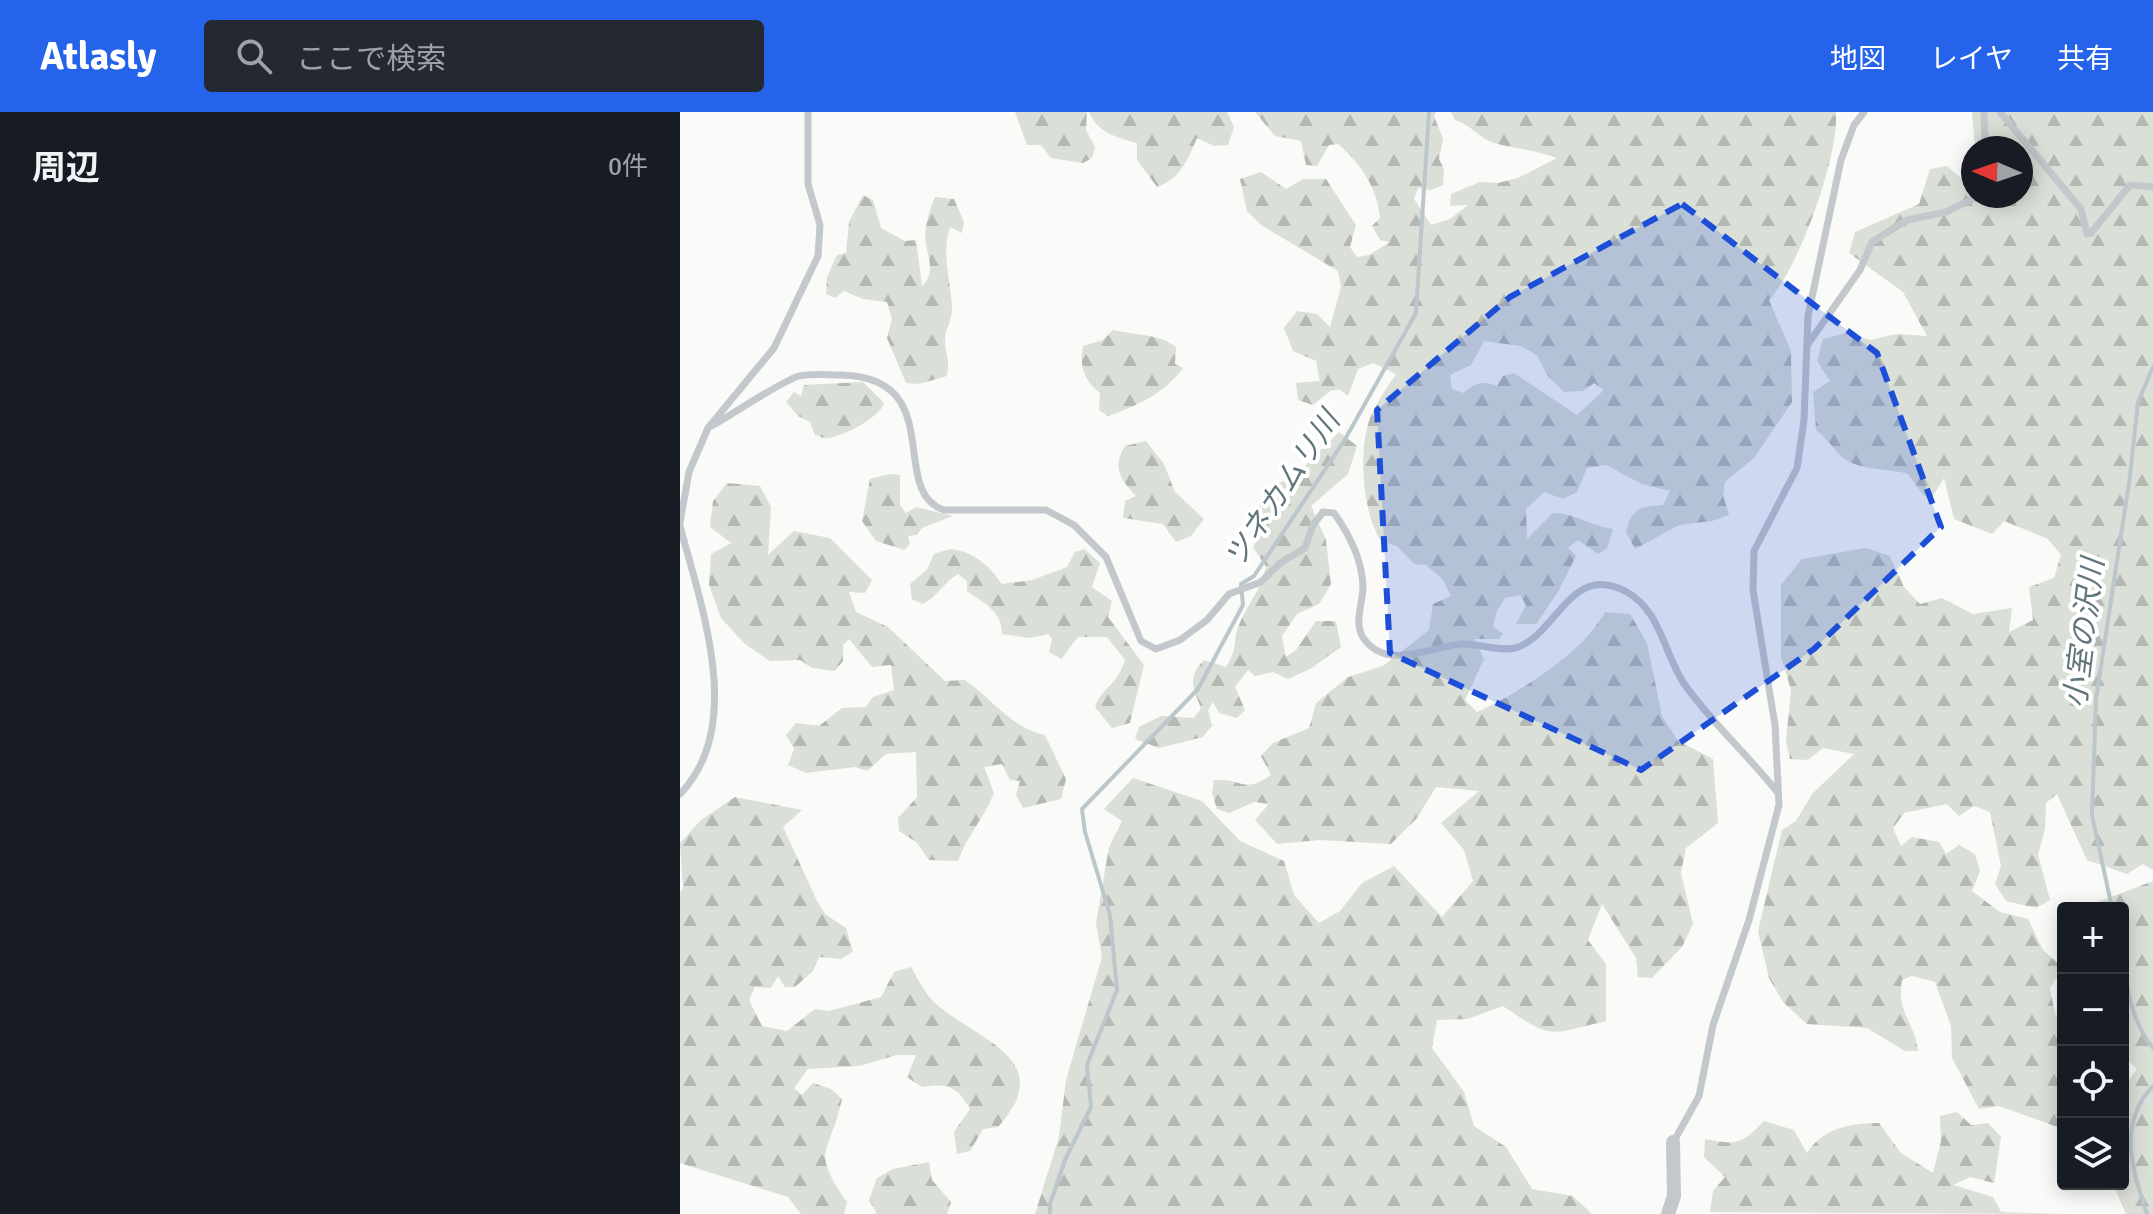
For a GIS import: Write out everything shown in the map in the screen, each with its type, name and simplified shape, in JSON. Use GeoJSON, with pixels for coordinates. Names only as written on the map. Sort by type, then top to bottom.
{"type":"FeatureCollection","features":[{"type":"Feature","properties":{"kind":"street"},"geometry":{"type":"LineString","coordinates":[[1668,1214],[1674,1196],[1673,1142]]}},
{"type":"Feature","properties":{"kind":"lane"},"geometry":{"type":"LineString","coordinates":[[680,794],[709,745],[716,706],[716,680],[680,525],[689,472],[708,428],[774,348],[818,256],[820,225],[808,184],[808,112]]}},
{"type":"Feature","properties":{"kind":"lane"},"geometry":{"type":"LineString","coordinates":[[1673,1142],[1699,1096],[1713,1025],[1749,920],[1779,805],[1775,725],[1753,590],[1754,551],[1797,468],[1804,420],[1808,316],[1817,286],[1841,160],[1854,125],[1864,112]]}},
{"type":"Feature","properties":{"kind":"lane"},"geometry":{"type":"LineString","coordinates":[[1984,112],[1985,136]]}},
{"type":"Feature","properties":{"kind":"lane"},"geometry":{"type":"LineString","coordinates":[[2000,112],[2081,209],[2087,234],[2130,185],[2153,187]]}},
{"type":"Feature","properties":{"kind":"lane"},"geometry":{"type":"LineString","coordinates":[[1807,346],[1860,270],[1872,242],[1907,220],[1946,212],[1961,205]]}},
{"type":"Feature","properties":{"kind":"lane"},"geometry":{"type":"LineString","coordinates":[[708,428],[797,377],[862,375],[885,388],[908,414],[916,441],[916,475],[920,490],[931,505],[944,510],[1046,510],[1074,525],[1106,557],[1141,641],[1156,649],[1180,640],[1207,620],[1229,594],[1261,582],[1280,563],[1305,548],[1313,525],[1323,512],[1334,513],[1358,557],[1363,585],[1358,629],[1365,641],[1386,655],[1404,656],[1461,644],[1514,648],[1530,641],[1579,590],[1601,585],[1626,591],[1662,631],[1683,682],[1778,793]]}},
{"type":"Feature","properties":{"kind":"highlighted area"},"geometry":{"type":"Polygon","coordinates":[[[1682,204],[1877,353],[1941,527],[1814,649],[1641,770],[1390,653],[1377,410],[1510,297],[1682,204]]]}},
{"type":"Feature","properties":{"kind":"green space"},"geometry":{"type":"Polygon","coordinates":[[[1015,112],[1087,112],[1086,130],[1095,147],[1092,158],[1083,163],[1051,158],[1041,145],[1027,145],[1015,112]]]}},
{"type":"Feature","properties":{"kind":"green space"},"geometry":{"type":"Polygon","coordinates":[[[1089,112],[1227,112],[1234,127],[1228,145],[1214,146],[1197,138],[1177,174],[1157,187],[1137,160],[1137,143],[1103,129],[1089,112]]]}},
{"type":"Feature","properties":{"kind":"green space"},"geometry":{"type":"Polygon","coordinates":[[[1255,112],[1436,112],[1434,116],[1443,139],[1439,159],[1444,169],[1443,185],[1431,190],[1418,188],[1414,199],[1431,225],[1450,219],[1468,205],[1450,206],[1451,194],[1480,182],[1498,183],[1518,178],[1557,158],[1489,141],[1455,120],[1451,112],[1836,112],[1831,155],[1815,210],[1793,263],[1769,300],[1791,351],[1792,402],[1754,458],[1725,482],[1723,495],[1729,515],[1712,521],[1679,525],[1635,549],[1626,532],[1631,518],[1638,510],[1663,505],[1670,491],[1642,484],[1606,465],[1587,468],[1577,492],[1563,499],[1544,492],[1526,509],[1527,539],[1553,513],[1562,514],[1613,529],[1607,548],[1598,554],[1578,540],[1568,548],[1576,556],[1558,592],[1536,624],[1516,624],[1526,605],[1520,595],[1505,598],[1493,626],[1503,634],[1499,639],[1474,639],[1484,659],[1465,700],[1477,712],[1549,670],[1582,642],[1605,612],[1630,614],[1647,643],[1662,716],[1678,741],[1713,759],[1718,823],[1686,848],[1681,873],[1693,924],[1682,947],[1652,978],[1638,977],[1636,958],[1602,904],[1588,940],[1606,964],[1606,1021],[1553,1032],[1533,1025],[1503,1006],[1467,1019],[1437,1020],[1432,1048],[1464,1092],[1474,1126],[1506,1147],[1532,1189],[1573,1196],[1592,1214],[1035,1214],[1059,1137],[1066,1080],[1102,957],[1096,923],[1109,847],[1122,821],[1104,809],[1133,778],[1202,801],[1240,841],[1284,861],[1294,895],[1319,923],[1340,911],[1362,883],[1394,866],[1442,917],[1473,881],[1464,850],[1441,823],[1479,791],[1436,787],[1417,818],[1391,844],[1320,840],[1277,844],[1255,820],[1269,804],[1254,802],[1229,813],[1217,809],[1212,793],[1214,780],[1248,785],[1271,775],[1261,756],[1273,743],[1309,728],[1316,703],[1348,677],[1383,666],[1429,630],[1433,604],[1451,596],[1443,580],[1426,565],[1414,564],[1397,546],[1381,541],[1366,498],[1363,464],[1366,432],[1375,407],[1396,374],[1373,363],[1358,369],[1348,396],[1339,389],[1330,391],[1313,405],[1298,400],[1296,383],[1320,381],[1316,361],[1293,351],[1284,328],[1297,311],[1317,314],[1330,327],[1341,287],[1338,271],[1261,225],[1247,211],[1240,179],[1261,172],[1286,189],[1303,179],[1326,179],[1356,225],[1350,247],[1357,257],[1369,255],[1390,242],[1380,240],[1372,226],[1380,218],[1366,177],[1338,144],[1329,145],[1317,166],[1306,165],[1301,141],[1275,136],[1255,112]],[[1484,341],[1471,365],[1450,375],[1452,389],[1463,393],[1478,384],[1497,386],[1503,376],[1514,373],[1577,415],[1604,390],[1594,383],[1583,391],[1564,392],[1547,375],[1537,355],[1520,346],[1484,341]]]}},
{"type":"Feature","properties":{"kind":"green space"},"geometry":{"type":"Polygon","coordinates":[[[1972,112],[2153,112],[2153,870],[2143,864],[2127,874],[2087,860],[2057,794],[2046,803],[2045,829],[2038,855],[2050,900],[2036,908],[2006,901],[1995,884],[2001,866],[1990,812],[1974,806],[1959,816],[1947,804],[1904,813],[1893,828],[1901,846],[1912,837],[1939,842],[1946,854],[1959,845],[1975,854],[1980,871],[1972,891],[2000,912],[2028,919],[2043,950],[2057,963],[2057,977],[2050,988],[2057,1016],[2057,1127],[1999,1106],[1979,1109],[1952,1058],[1951,1026],[1935,982],[1912,976],[1902,980],[1902,1001],[1918,1051],[1905,1051],[1867,1028],[1807,1024],[1783,1002],[1769,978],[1758,931],[1782,830],[1796,821],[1812,794],[1854,754],[1823,748],[1808,760],[1790,759],[1786,741],[1791,690],[1781,657],[1781,585],[1802,559],[1866,548],[1890,556],[1904,587],[1920,604],[1942,598],[1973,614],[2012,608],[2009,632],[2033,620],[2029,587],[2054,578],[2061,555],[2048,539],[2004,521],[1992,534],[1954,519],[1944,478],[1931,499],[1923,495],[1908,474],[1866,467],[1843,458],[1816,430],[1813,392],[1830,381],[1817,361],[1823,339],[1846,333],[1871,340],[1896,334],[1927,336],[1903,292],[1849,253],[1855,232],[1919,204],[1930,169],[1947,166],[1961,178],[1961,208],[2033,208],[2033,136],[1974,136],[1972,112]]]}},
{"type":"Feature","properties":{"kind":"green space"},"geometry":{"type":"Polygon","coordinates":[[[863,195],[873,200],[881,228],[905,241],[916,240],[922,286],[930,268],[925,235],[933,202],[935,197],[954,199],[964,222],[962,233],[950,227],[947,236],[946,257],[952,308],[945,339],[947,376],[919,384],[906,383],[887,338],[892,319],[887,302],[863,299],[844,291],[835,298],[826,294],[827,277],[837,255],[846,253],[849,222],[863,195]]]}},
{"type":"Feature","properties":{"kind":"green space"},"geometry":{"type":"Polygon","coordinates":[[[1113,330],[1155,337],[1170,343],[1176,347],[1175,364],[1183,368],[1168,385],[1150,398],[1108,416],[1099,410],[1100,393],[1087,378],[1082,366],[1082,353],[1083,346],[1103,340],[1113,330]]]}},
{"type":"Feature","properties":{"kind":"green space"},"geometry":{"type":"Polygon","coordinates":[[[863,382],[884,403],[876,414],[860,425],[834,437],[815,435],[810,422],[798,416],[786,402],[794,392],[801,396],[804,385],[863,382]]]}},
{"type":"Feature","properties":{"kind":"green space"},"geometry":{"type":"Polygon","coordinates":[[[1339,432],[1357,446],[1348,474],[1311,506],[1326,540],[1331,584],[1319,604],[1297,614],[1282,636],[1286,657],[1296,650],[1316,621],[1336,621],[1341,647],[1310,669],[1288,679],[1273,672],[1255,676],[1248,670],[1235,687],[1245,710],[1237,718],[1219,713],[1213,702],[1208,710],[1212,726],[1203,737],[1159,748],[1135,739],[1139,727],[1161,716],[1194,718],[1201,708],[1194,688],[1195,672],[1204,660],[1226,667],[1233,654],[1239,625],[1266,567],[1253,547],[1262,527],[1259,506],[1269,486],[1293,478],[1339,432]]]}},
{"type":"Feature","properties":{"kind":"green space"},"geometry":{"type":"Polygon","coordinates":[[[1146,441],[1164,464],[1175,492],[1204,519],[1191,536],[1176,542],[1163,524],[1123,518],[1125,501],[1136,496],[1122,478],[1119,467],[1121,453],[1125,446],[1146,441]]]}},
{"type":"Feature","properties":{"kind":"green space"},"geometry":{"type":"Polygon","coordinates":[[[889,474],[900,475],[900,505],[906,513],[916,507],[953,516],[922,528],[917,535],[908,536],[910,544],[904,550],[876,541],[862,521],[870,479],[889,474]]]}},
{"type":"Feature","properties":{"kind":"green space"},"geometry":{"type":"Polygon","coordinates":[[[727,483],[760,486],[771,507],[768,555],[794,531],[830,538],[872,580],[865,593],[849,592],[856,612],[888,627],[945,681],[965,680],[1023,727],[1045,735],[1066,779],[1061,799],[1023,808],[1016,795],[1020,781],[1010,780],[1002,764],[984,767],[994,793],[958,861],[929,860],[916,842],[899,831],[898,818],[917,797],[916,752],[886,754],[867,771],[855,767],[806,773],[788,765],[794,749],[786,735],[796,723],[819,726],[842,708],[866,707],[873,697],[894,690],[891,665],[872,667],[849,639],[843,645],[843,661],[835,671],[812,668],[800,660],[770,661],[745,644],[721,618],[709,585],[711,554],[731,543],[710,527],[713,501],[727,483]]]}},
{"type":"Feature","properties":{"kind":"green space"},"geometry":{"type":"Polygon","coordinates":[[[950,549],[980,560],[1002,584],[1032,580],[1067,567],[1075,552],[1084,549],[1100,563],[1092,587],[1112,601],[1108,617],[1144,665],[1130,723],[1112,728],[1095,707],[1125,660],[1107,637],[1078,637],[1061,659],[1049,652],[1052,639],[1048,634],[1030,638],[1002,634],[995,613],[967,591],[967,581],[958,574],[923,604],[912,599],[910,584],[927,570],[934,554],[950,549]]]}},
{"type":"Feature","properties":{"kind":"green space"},"geometry":{"type":"Polygon","coordinates":[[[735,797],[802,810],[783,827],[817,901],[825,914],[846,928],[853,952],[841,959],[819,957],[813,971],[795,987],[785,987],[778,976],[771,988],[755,987],[749,1000],[762,1026],[787,1031],[815,1009],[829,1011],[881,997],[894,972],[911,967],[935,1003],[990,1041],[1006,1054],[1016,1068],[1020,1084],[1015,1104],[998,1127],[983,1129],[970,1151],[957,1154],[954,1132],[970,1109],[956,1091],[945,1086],[922,1087],[907,1077],[916,1055],[897,1055],[859,1066],[808,1069],[794,1088],[802,1095],[813,1083],[831,1089],[842,1099],[826,1160],[828,1171],[847,1202],[844,1214],[801,1214],[788,1197],[680,1163],[680,893],[683,888],[680,843],[701,820],[735,797]]]}},
{"type":"Feature","properties":{"kind":"green space"},"geometry":{"type":"Polygon","coordinates":[[[2153,881],[2153,1214],[2126,1214],[2116,1190],[2129,1190],[2129,1080],[2137,1069],[2129,1062],[2129,902],[2098,902],[2153,881]]]}},
{"type":"Feature","properties":{"kind":"green space"},"geometry":{"type":"Polygon","coordinates":[[[1957,1112],[1971,1125],[1988,1123],[2001,1137],[1994,1183],[1970,1177],[1953,1185],[1993,1197],[2001,1212],[2061,1214],[1710,1212],[1713,1191],[1725,1177],[1704,1157],[1705,1139],[1738,1141],[1750,1135],[1764,1121],[1794,1130],[1807,1153],[1821,1138],[1838,1129],[1879,1123],[1901,1153],[1933,1173],[1941,1141],[1940,1116],[1957,1112]]]}},
{"type":"Feature","properties":{"kind":"green space"},"geometry":{"type":"Polygon","coordinates":[[[929,1162],[932,1180],[951,1202],[947,1214],[877,1214],[869,1200],[877,1178],[893,1169],[929,1162]]]}},
{"type":"Feature","properties":{"kind":"waterway","name":"ツネカムリ川"},"geometry":{"type":"LineString","coordinates":[[1050,1214],[1050,1204],[1065,1160],[1091,1107],[1087,1065],[1117,990],[1110,915],[1085,832],[1082,809],[1198,689],[1243,605],[1241,584],[1254,576],[1344,441],[1416,313],[1429,112]]}},
{"type":"Feature","properties":{"kind":"waterway","name":"小室の沢川"},"geometry":{"type":"LineString","coordinates":[[2111,902],[2092,815],[2096,699],[2130,476],[2138,402],[2153,367]]}},
{"type":"Feature","properties":{"kind":"waterway","name":"小室の沢川"},"geometry":{"type":"LineString","coordinates":[[2126,974],[2135,1017],[2153,1048]]}},
{"type":"Feature","properties":{"kind":"waterway","name":"小室の沢川"},"geometry":{"type":"LineString","coordinates":[[2147,1214],[2133,1164],[2131,1131],[2142,1101],[2153,1086]]}}]}
